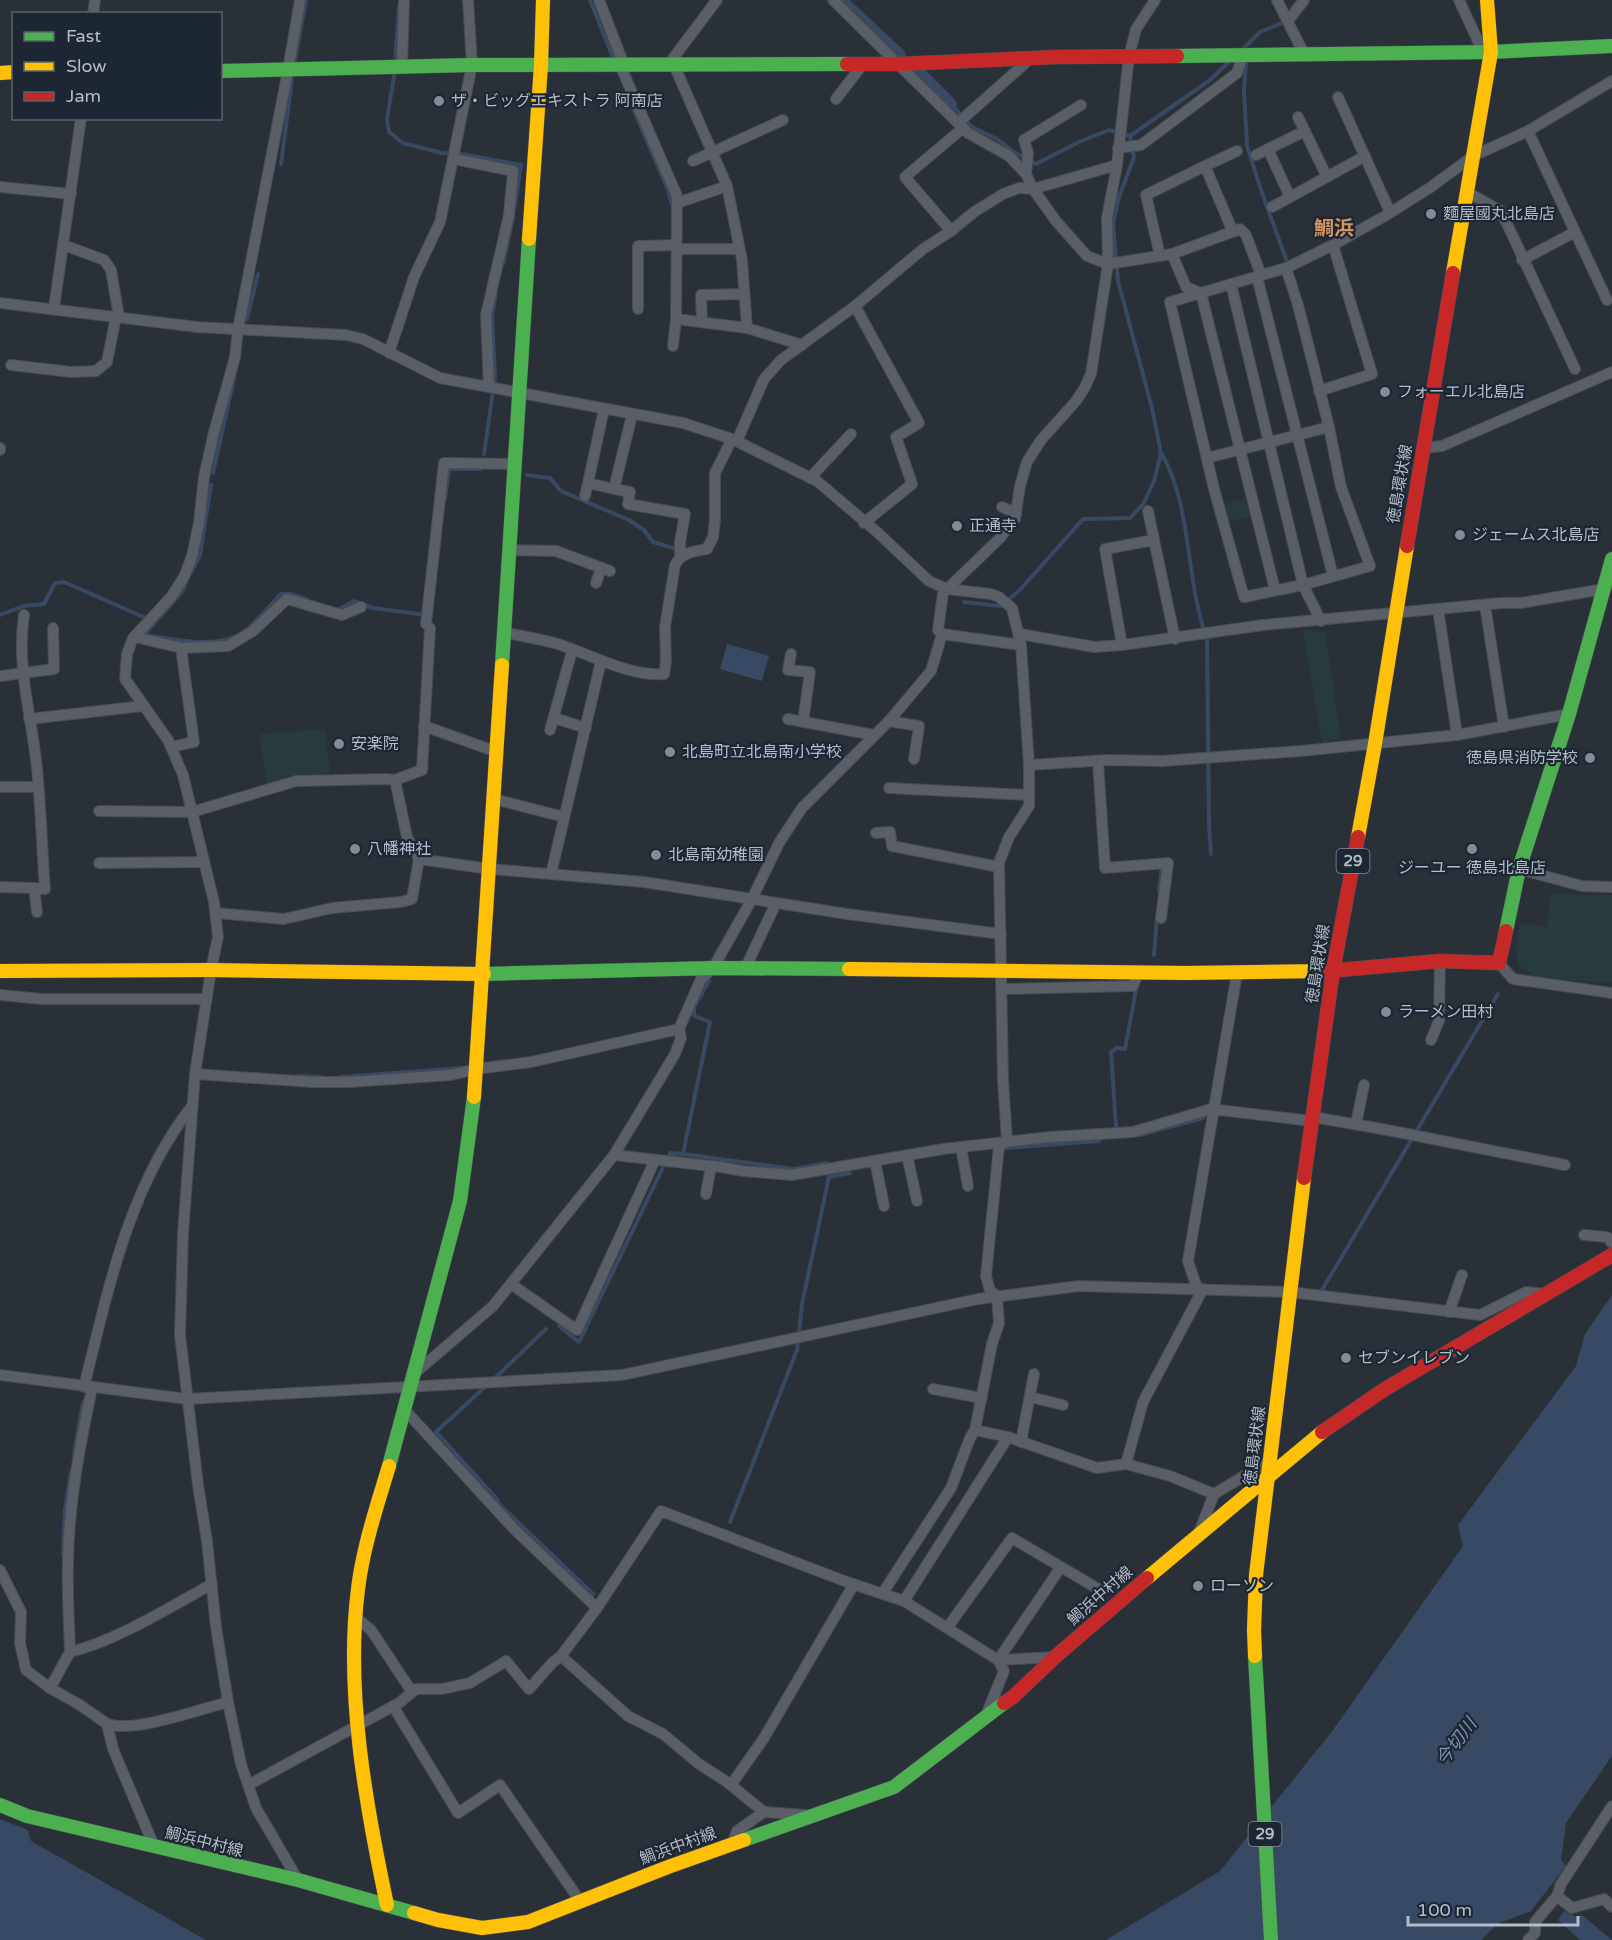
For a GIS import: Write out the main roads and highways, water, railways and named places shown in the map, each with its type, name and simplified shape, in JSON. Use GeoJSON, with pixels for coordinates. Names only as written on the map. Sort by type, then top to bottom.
{"type":"FeatureCollection","features":[{"type":"Feature","properties":{"kind":"water"},"geometry":{"type":"Polygon","coordinates":[[[727,644],[769,656],[762,681],[720,669],[727,644]]]}},
{"type":"Feature","properties":{"kind":"water","name":"今切川"},"geometry":{"type":"Polygon","coordinates":[[[1612,1295],[1612,1756],[1566,1823],[1561,1860],[1566,1866],[1531,1911],[1499,1923],[1481,1940],[1106,1940],[1220,1871],[1333,1730],[1463,1546],[1458,1525],[1576,1366],[1585,1334],[1612,1295]]]}},
{"type":"Feature","properties":{"kind":"water"},"geometry":{"type":"Polygon","coordinates":[[[0,1819],[28,1830],[31,1841],[206,1940],[0,1940],[0,1819]]]}},
{"type":"Feature","properties":{"kind":"water"},"geometry":{"type":"Polygon","coordinates":[[[1564,1911],[1577,1917],[1582,1915],[1612,1940],[1580,1940],[1558,1920],[1564,1911]]]}},
{"type":"Feature","properties":{"kind":"waterway"},"geometry":{"type":"LineString","coordinates":[[295,60],[306,0]]}},
{"type":"Feature","properties":{"kind":"waterway"},"geometry":{"type":"LineString","coordinates":[[590,0],[614,60]]}},
{"type":"Feature","properties":{"kind":"waterway"},"geometry":{"type":"LineString","coordinates":[[841,0],[900,55]]}},
{"type":"Feature","properties":{"kind":"waterway"},"geometry":{"type":"LineString","coordinates":[[395,63],[399,7]]}},
{"type":"Feature","properties":{"kind":"waterway"},"geometry":{"type":"LineString","coordinates":[[1241,51],[1260,32],[1282,23]]}},
{"type":"Feature","properties":{"kind":"waterway"},"geometry":{"type":"LineString","coordinates":[[964,602],[1000,606],[1019,591],[1083,519],[1130,518],[1144,503],[1154,481],[1161,453],[1152,408],[1118,281],[1113,223],[1119,197],[1134,157],[1130,136],[1210,80],[1231,60]]}},
{"type":"Feature","properties":{"kind":"waterway"},"geometry":{"type":"LineString","coordinates":[[1246,62],[1244,91],[1247,146],[1286,259]]}},
{"type":"Feature","properties":{"kind":"waterway"},"geometry":{"type":"LineString","coordinates":[[395,70],[387,119],[389,132],[403,143],[442,153],[462,154],[521,165],[515,205]]}},
{"type":"Feature","properties":{"kind":"waterway"},"geometry":{"type":"LineString","coordinates":[[919,72],[951,104]]}},
{"type":"Feature","properties":{"kind":"waterway"},"geometry":{"type":"LineString","coordinates":[[281,164],[292,80]]}},
{"type":"Feature","properties":{"kind":"waterway"},"geometry":{"type":"LineString","coordinates":[[951,104],[972,127],[997,139],[1036,164],[1109,130],[1130,136]]}},
{"type":"Feature","properties":{"kind":"waterway"},"geometry":{"type":"LineString","coordinates":[[632,106],[668,190],[672,205]]}},
{"type":"Feature","properties":{"kind":"waterway"},"geometry":{"type":"LineString","coordinates":[[503,264],[513,218]]}},
{"type":"Feature","properties":{"kind":"waterway"},"geometry":{"type":"LineString","coordinates":[[247,319],[258,274]]}},
{"type":"Feature","properties":{"kind":"waterway"},"geometry":{"type":"LineString","coordinates":[[484,454],[495,377],[492,315],[496,294]]}},
{"type":"Feature","properties":{"kind":"waterway"},"geometry":{"type":"LineString","coordinates":[[213,473],[234,378]]}},
{"type":"Feature","properties":{"kind":"waterway"},"geometry":{"type":"LineString","coordinates":[[1162,454],[1179,498],[1195,593],[1207,639],[1211,854]]}},
{"type":"Feature","properties":{"kind":"waterway"},"geometry":{"type":"LineString","coordinates":[[445,499],[449,469],[481,469]]}},
{"type":"Feature","properties":{"kind":"waterway"},"geometry":{"type":"LineString","coordinates":[[527,475],[550,478],[561,491],[629,520],[644,530],[653,542],[676,549]]}},
{"type":"Feature","properties":{"kind":"waterway"},"geometry":{"type":"LineString","coordinates":[[190,574],[200,555],[211,485]]}},
{"type":"Feature","properties":{"kind":"waterway"},"geometry":{"type":"LineString","coordinates":[[187,581],[182,592],[144,635],[202,642],[225,640],[236,636]]}},
{"type":"Feature","properties":{"kind":"waterway"},"geometry":{"type":"LineString","coordinates":[[0,615],[24,606],[44,604],[55,583],[64,582],[148,619]]}},
{"type":"Feature","properties":{"kind":"waterway"},"geometry":{"type":"LineString","coordinates":[[248,629],[281,594],[291,594],[308,600]]}},
{"type":"Feature","properties":{"kind":"waterway"},"geometry":{"type":"LineString","coordinates":[[338,610],[354,601],[373,608],[426,615]]}},
{"type":"Feature","properties":{"kind":"waterway"},"geometry":{"type":"LineString","coordinates":[[1159,892],[1162,866]]}},
{"type":"Feature","properties":{"kind":"waterway"},"geometry":{"type":"LineString","coordinates":[[1154,955],[1157,917]]}},
{"type":"Feature","properties":{"kind":"waterway"},"geometry":{"type":"LineString","coordinates":[[559,1326],[579,1342],[670,1153],[683,1154],[710,1022],[694,1016],[694,1007],[709,981]]}},
{"type":"Feature","properties":{"kind":"waterway"},"geometry":{"type":"LineString","coordinates":[[1116,1126],[1111,1052],[1117,1048],[1125,1049],[1136,990]]}},
{"type":"Feature","properties":{"kind":"waterway"},"geometry":{"type":"LineString","coordinates":[[1322,1290],[1498,994]]}},
{"type":"Feature","properties":{"kind":"waterway"},"geometry":{"type":"LineString","coordinates":[[341,1077],[462,1068]]}},
{"type":"Feature","properties":{"kind":"waterway"},"geometry":{"type":"LineString","coordinates":[[299,1076],[321,1077]]}},
{"type":"Feature","properties":{"kind":"waterway"},"geometry":{"type":"LineString","coordinates":[[1140,1135],[1203,1118]]}},
{"type":"Feature","properties":{"kind":"waterway"},"geometry":{"type":"LineString","coordinates":[[1005,1148],[1099,1141]]}},
{"type":"Feature","properties":{"kind":"waterway"},"geometry":{"type":"LineString","coordinates":[[683,1154],[794,1169],[827,1163]]}},
{"type":"Feature","properties":{"kind":"waterway"},"geometry":{"type":"LineString","coordinates":[[730,1522],[797,1350],[802,1304],[829,1177],[850,1173]]}},
{"type":"Feature","properties":{"kind":"waterway"},"geometry":{"type":"LineString","coordinates":[[495,1378],[546,1329]]}},
{"type":"Feature","properties":{"kind":"waterway"},"geometry":{"type":"LineString","coordinates":[[487,1385],[436,1432],[499,1504],[593,1594]]}},
{"type":"Feature","properties":{"kind":"waterway"},"geometry":{"type":"LineString","coordinates":[[74,1453],[83,1403]]}},
{"type":"Feature","properties":{"kind":"waterway"},"geometry":{"type":"LineString","coordinates":[[63,1555],[65,1509],[71,1472]]}},
{"type":"Feature","properties":{"kind":"place","name":"ザ・ビッグエキストラ 阿南店"},"geometry":{"type":"Point","coordinates":[439,101]}},
{"type":"Feature","properties":{"kind":"place","name":"麵屋國丸北島店"},"geometry":{"type":"Point","coordinates":[1431,214]}},
{"type":"Feature","properties":{"kind":"place","name":"フォーエル北島店"},"geometry":{"type":"Point","coordinates":[1385,392]}},
{"type":"Feature","properties":{"kind":"place","name":"正通寺"},"geometry":{"type":"Point","coordinates":[957,526]}},
{"type":"Feature","properties":{"kind":"place","name":"ジェームス北島店"},"geometry":{"type":"Point","coordinates":[1460,535]}},
{"type":"Feature","properties":{"kind":"place","name":"安楽院"},"geometry":{"type":"Point","coordinates":[339,744]}},
{"type":"Feature","properties":{"kind":"place","name":"北島町立北島南小学校"},"geometry":{"type":"Point","coordinates":[670,752]}},
{"type":"Feature","properties":{"kind":"place","name":"徳島県消防学校"},"geometry":{"type":"Point","coordinates":[1590,758]}},
{"type":"Feature","properties":{"kind":"place","name":"八幡神社"},"geometry":{"type":"Point","coordinates":[355,849]}},
{"type":"Feature","properties":{"kind":"place","name":"ジーユー 徳島北島店"},"geometry":{"type":"Point","coordinates":[1472,849]}},
{"type":"Feature","properties":{"kind":"place","name":"北島南幼稚園"},"geometry":{"type":"Point","coordinates":[656,855]}},
{"type":"Feature","properties":{"kind":"place","name":"ラーメン田村"},"geometry":{"type":"Point","coordinates":[1386,1012]}},
{"type":"Feature","properties":{"kind":"place","name":"セブンイレブン"},"geometry":{"type":"Point","coordinates":[1346,1358]}},
{"type":"Feature","properties":{"kind":"place","name":"ローソン"},"geometry":{"type":"Point","coordinates":[1198,1586]}},
{"type":"Feature","properties":{"kind":"district","name":"鯛浜"},"geometry":{"type":"Point","coordinates":[1334,229]}}]}
